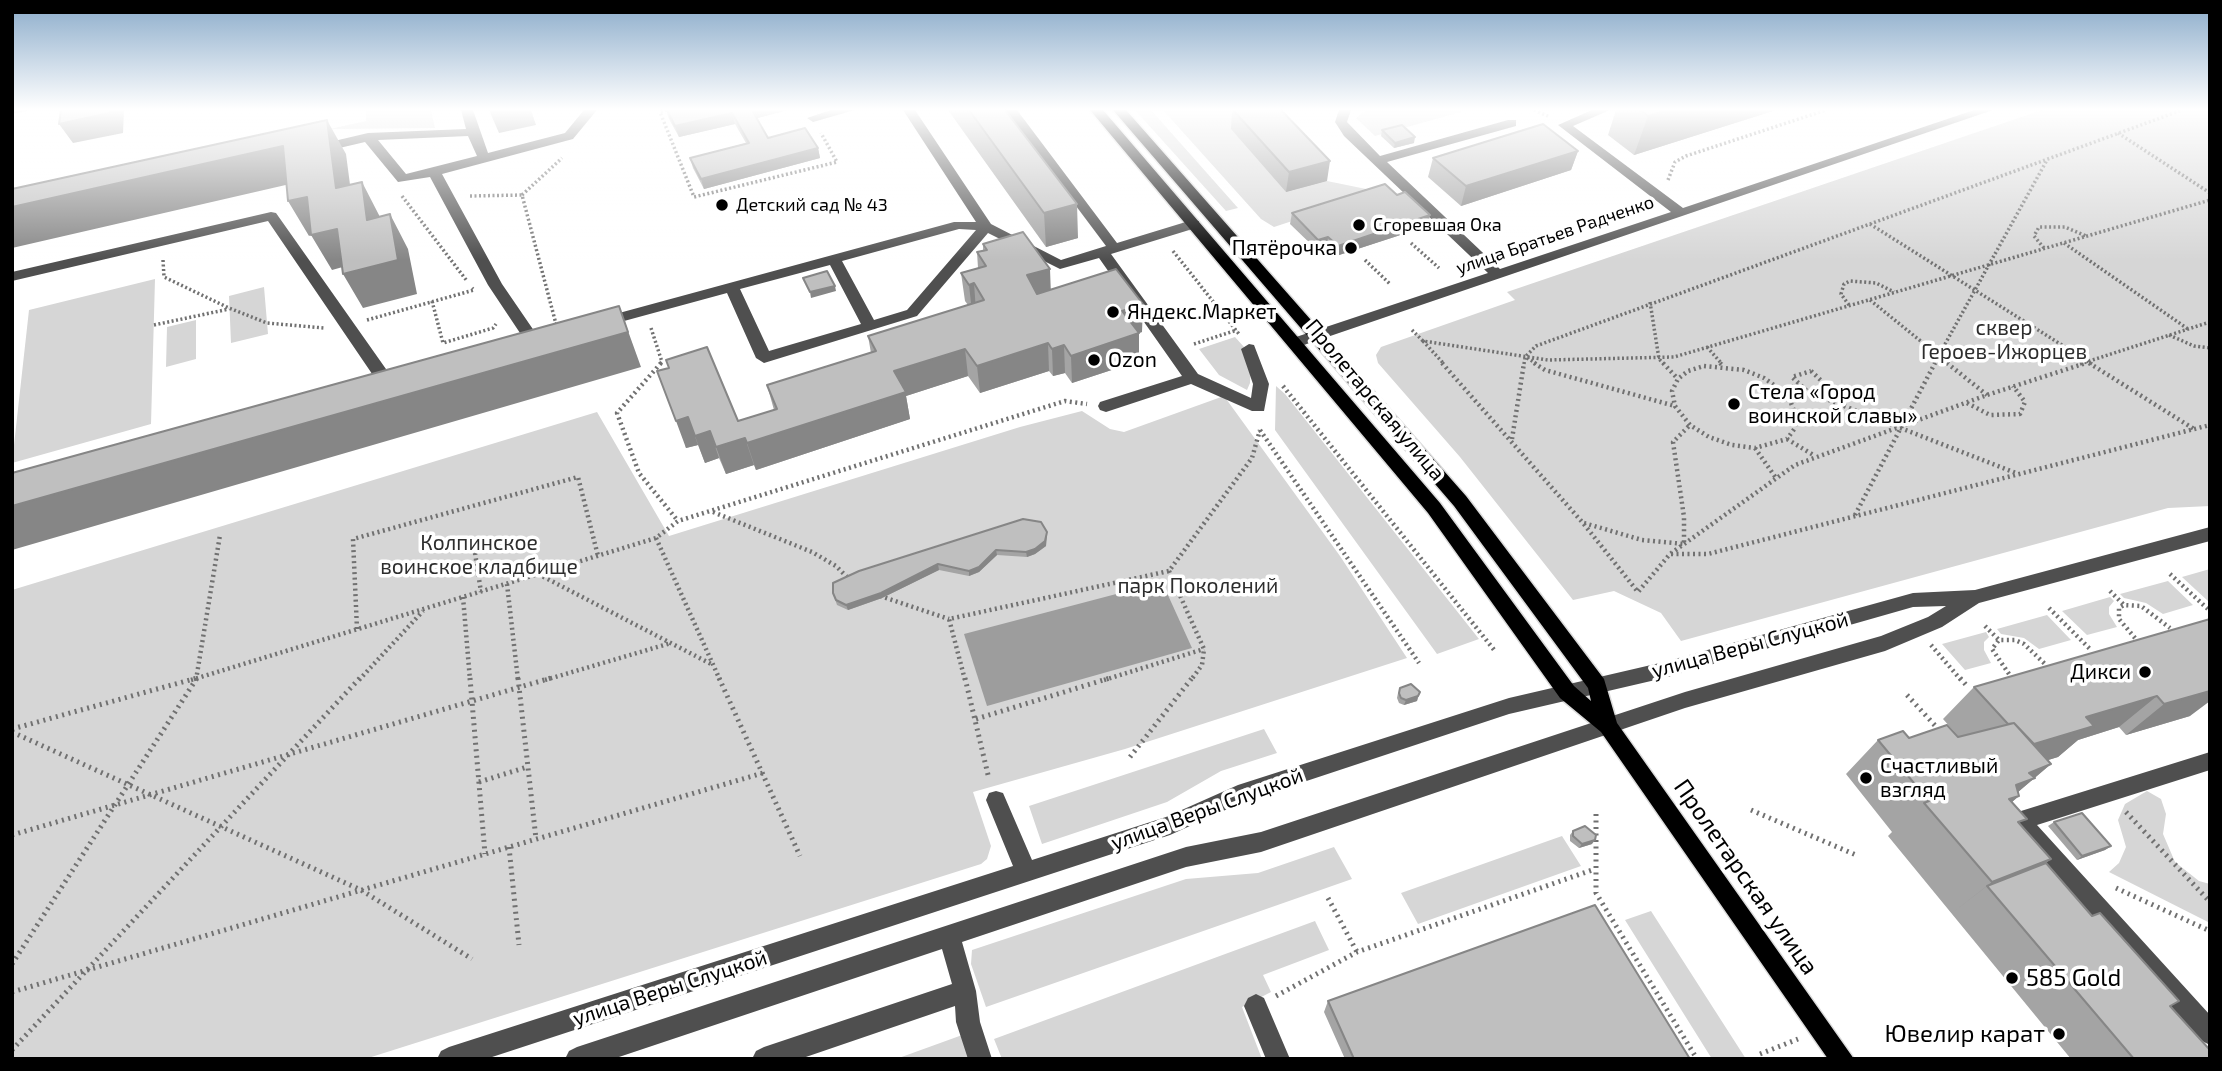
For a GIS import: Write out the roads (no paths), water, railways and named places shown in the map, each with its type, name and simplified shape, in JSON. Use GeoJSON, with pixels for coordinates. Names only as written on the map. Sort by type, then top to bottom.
{"type":"FeatureCollection","features":[{"type":"Feature","properties":{"kind":"main road","name":"Пролетарская улица"},"geometry":{"type":"LineString","coordinates":[[1139,160],[1434,508],[1567,692],[1608,726],[1842,1059]]}},
{"type":"Feature","properties":{"kind":"main road","name":"Пролетарская улица"},"geometry":{"type":"LineString","coordinates":[[1163,160],[1460,501],[1597,685],[1608,726]]}},
{"type":"Feature","properties":{"kind":"street"},"geometry":{"type":"LineString","coordinates":[[387,160],[403,179],[477,160]]}},
{"type":"Feature","properties":{"kind":"street"},"geometry":{"type":"LineString","coordinates":[[942,160],[986,227]]}},
{"type":"Feature","properties":{"kind":"street"},"geometry":{"type":"LineString","coordinates":[[1045,160],[1192,378],[1258,407],[1261,384],[1249,349]]}},
{"type":"Feature","properties":{"kind":"street"},"geometry":{"type":"LineString","coordinates":[[1611,160],[1681,213]]}},
{"type":"Feature","properties":{"kind":"street","name":"улица Братьев Радченко"},"geometry":{"type":"LineString","coordinates":[[1295,343],[1839,160]]}},
{"type":"Feature","properties":{"kind":"street"},"geometry":{"type":"LineString","coordinates":[[1377,161],[1498,275]]}},
{"type":"Feature","properties":{"kind":"street"},"geometry":{"type":"LineString","coordinates":[[434,172],[495,285],[532,339]]}},
{"type":"Feature","properties":{"kind":"street"},"geometry":{"type":"LineString","coordinates":[[12,277],[271,216],[387,383]]}},
{"type":"Feature","properties":{"kind":"street"},"geometry":{"type":"LineString","coordinates":[[583,328],[959,225],[986,227],[1060,265],[1194,224]]}},
{"type":"Feature","properties":{"kind":"street"},"geometry":{"type":"LineString","coordinates":[[732,287],[764,358],[912,313],[986,227]]}},
{"type":"Feature","properties":{"kind":"street"},"geometry":{"type":"LineString","coordinates":[[834,259],[870,326]]}},
{"type":"Feature","properties":{"kind":"street"},"geometry":{"type":"LineString","coordinates":[[1106,406],[1192,378]]}},
{"type":"Feature","properties":{"kind":"street","name":"улица Веры Слуцкой"},"geometry":{"type":"LineString","coordinates":[[449,1059],[1170,825],[1238,794],[1509,706],[1676,666],[1913,600],[1975,597],[2210,534]]}},
{"type":"Feature","properties":{"kind":"street","name":"улица Веры Слуцкой"},"geometry":{"type":"LineString","coordinates":[[577,1059],[1186,857],[1261,842],[1685,700],[1885,643],[1935,622],[1975,597]]}},
{"type":"Feature","properties":{"kind":"street"},"geometry":{"type":"LineString","coordinates":[[2210,761],[2021,821],[2049,856],[2210,1033]]}},
{"type":"Feature","properties":{"kind":"street"},"geometry":{"type":"LineString","coordinates":[[996,800],[1026,872]]}},
{"type":"Feature","properties":{"kind":"street"},"geometry":{"type":"LineString","coordinates":[[949,936],[965,991],[968,1022],[980,1059]]}},
{"type":"Feature","properties":{"kind":"street"},"geometry":{"type":"LineString","coordinates":[[764,1059],[965,991]]}},
{"type":"Feature","properties":{"kind":"street"},"geometry":{"type":"LineString","coordinates":[[1256,1006],[1278,1059]]}},
{"type":"Feature","properties":{"kind":"place","name":"Детский сад № 43"},"geometry":{"type":"Point","coordinates":[722,205]}},
{"type":"Feature","properties":{"kind":"place","name":"Сгоревшая Ока"},"geometry":{"type":"Point","coordinates":[1359,225]}},
{"type":"Feature","properties":{"kind":"place","name":"Пятёрочка"},"geometry":{"type":"Point","coordinates":[1351,248]}},
{"type":"Feature","properties":{"kind":"place","name":"Яндекс.Маркет"},"geometry":{"type":"Point","coordinates":[1113,312]}},
{"type":"Feature","properties":{"kind":"place","name":"Ozon"},"geometry":{"type":"Point","coordinates":[1094,360]}},
{"type":"Feature","properties":{"kind":"place","name":"Стела «Город воинской славы»"},"geometry":{"type":"Point","coordinates":[1734,404]}},
{"type":"Feature","properties":{"kind":"place","name":"Дикси"},"geometry":{"type":"Point","coordinates":[2145,672]}},
{"type":"Feature","properties":{"kind":"place","name":"Счастливый взгляд"},"geometry":{"type":"Point","coordinates":[1866,778]}},
{"type":"Feature","properties":{"kind":"place","name":"585 Gold"},"geometry":{"type":"Point","coordinates":[2012,978]}},
{"type":"Feature","properties":{"kind":"place","name":"Ювелир карат"},"geometry":{"type":"Point","coordinates":[2059,1034]}},
{"type":"Feature","properties":{"kind":"park label","name":"сквер Героев-Ижорцев"},"geometry":{"type":"Point","coordinates":[2004,340]}},
{"type":"Feature","properties":{"kind":"park label","name":"Колпинское воинское кладбище"},"geometry":{"type":"Point","coordinates":[479,555]}},
{"type":"Feature","properties":{"kind":"park label","name":"парк Поколений"},"geometry":{"type":"Point","coordinates":[1198,586]}}]}
